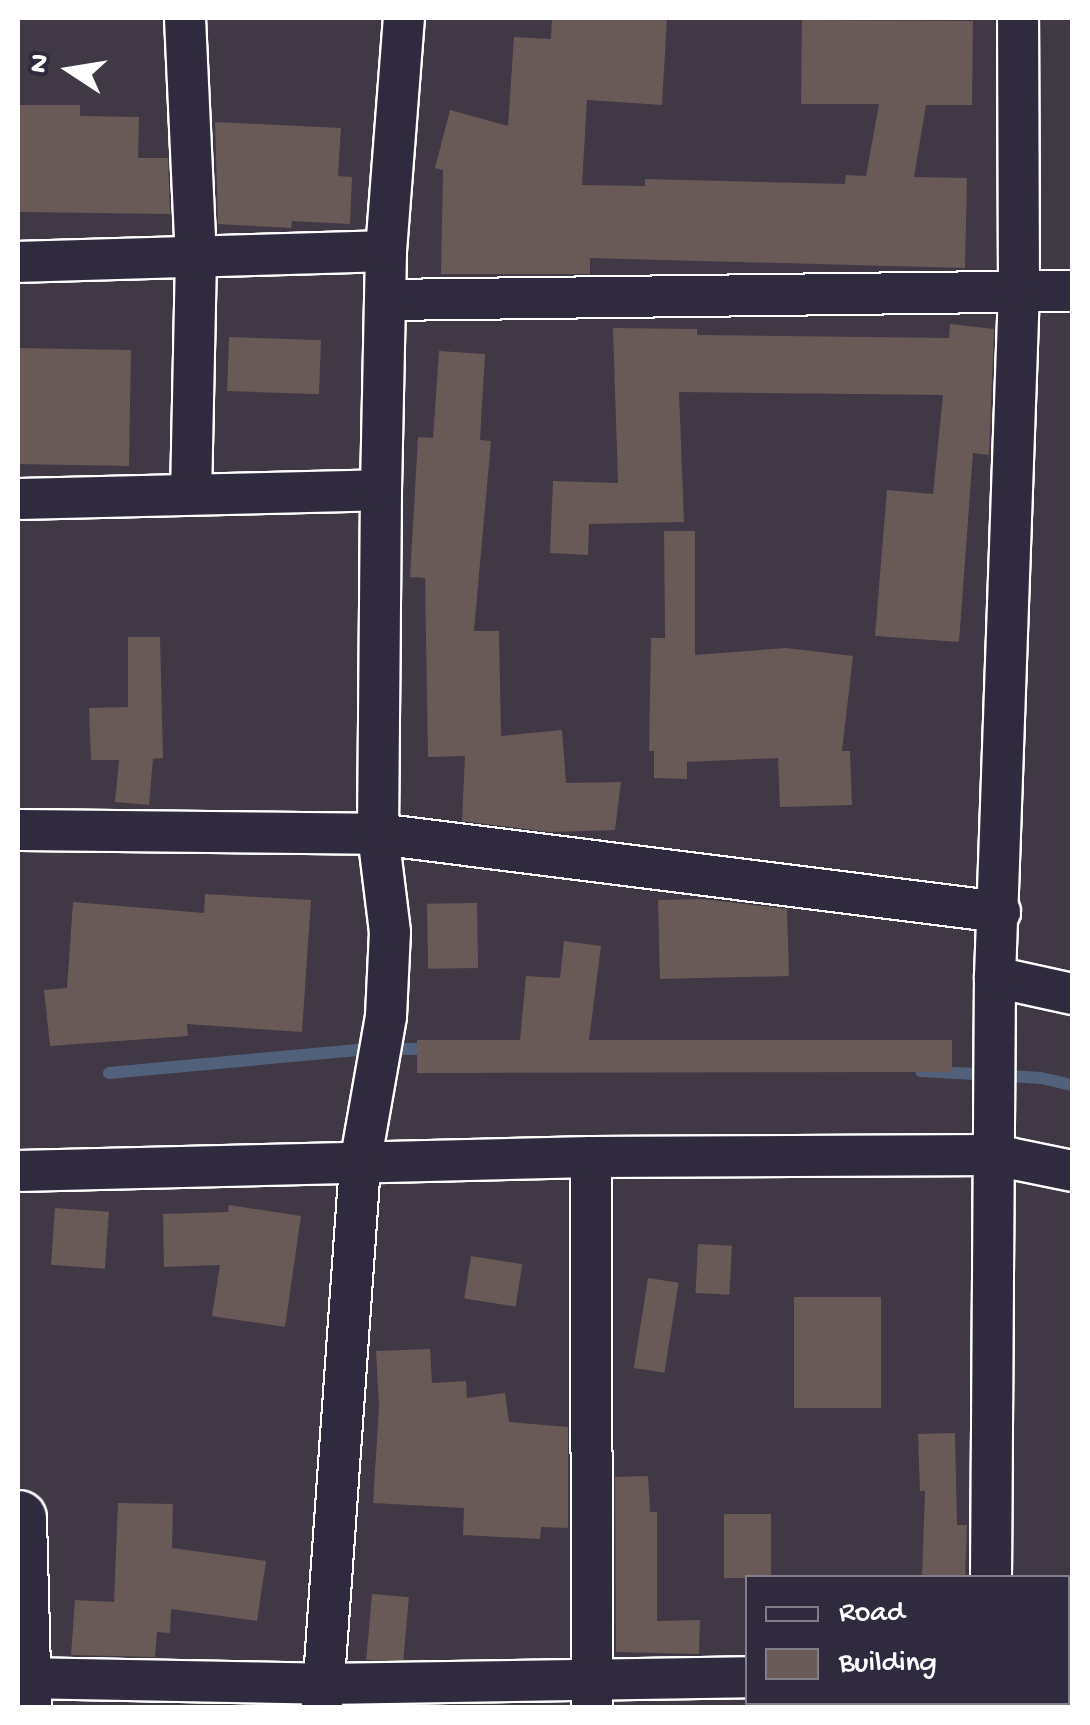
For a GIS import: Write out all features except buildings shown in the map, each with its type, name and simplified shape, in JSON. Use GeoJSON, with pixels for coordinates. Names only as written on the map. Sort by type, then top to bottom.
{"type":"FeatureCollection","features":[{"type":"Feature","properties":{"kind":"main road"},"geometry":{"type":"LineString","coordinates":[[18,1518],[23,1692]]}},
{"type":"Feature","properties":{"kind":"street"},"geometry":{"type":"LineString","coordinates":[[185,18],[196,257],[191,492]]}},
{"type":"Feature","properties":{"kind":"street"},"geometry":{"type":"LineString","coordinates":[[323,1696],[360,1164],[386,1016],[390,932],[378,834],[380,490],[386,251],[404,18]]}},
{"type":"Feature","properties":{"kind":"street"},"geometry":{"type":"LineString","coordinates":[[992,1575],[995,994],[1019,290],[1018,18]]}},
{"type":"Feature","properties":{"kind":"street"},"geometry":{"type":"LineString","coordinates":[[18,262],[386,251]]}},
{"type":"Feature","properties":{"kind":"street"},"geometry":{"type":"LineString","coordinates":[[386,300],[1072,291]]}},
{"type":"Feature","properties":{"kind":"street"},"geometry":{"type":"LineString","coordinates":[[18,498],[380,490]]}},
{"type":"Feature","properties":{"kind":"street"},"geometry":{"type":"LineString","coordinates":[[18,830],[378,834],[1000,912]]}},
{"type":"Feature","properties":{"kind":"street"},"geometry":{"type":"LineString","coordinates":[[995,994],[1072,994]]}},
{"type":"Feature","properties":{"kind":"street"},"geometry":{"type":"LineString","coordinates":[[18,1171],[591,1158],[995,1154],[1072,1171]]}},
{"type":"Feature","properties":{"kind":"street"},"geometry":{"type":"LineString","coordinates":[[591,1158],[592,1695]]}},
{"type":"Feature","properties":{"kind":"street"},"geometry":{"type":"LineString","coordinates":[[23,1692],[592,1695],[745,1677]]}},
{"type":"Feature","properties":{"kind":"waterway"},"geometry":{"type":"LineString","coordinates":[[109,1073],[368,1049],[432,1049]]}},
{"type":"Feature","properties":{"kind":"waterway"},"geometry":{"type":"LineString","coordinates":[[921,1071],[1041,1078],[1072,1085]]}}]}
